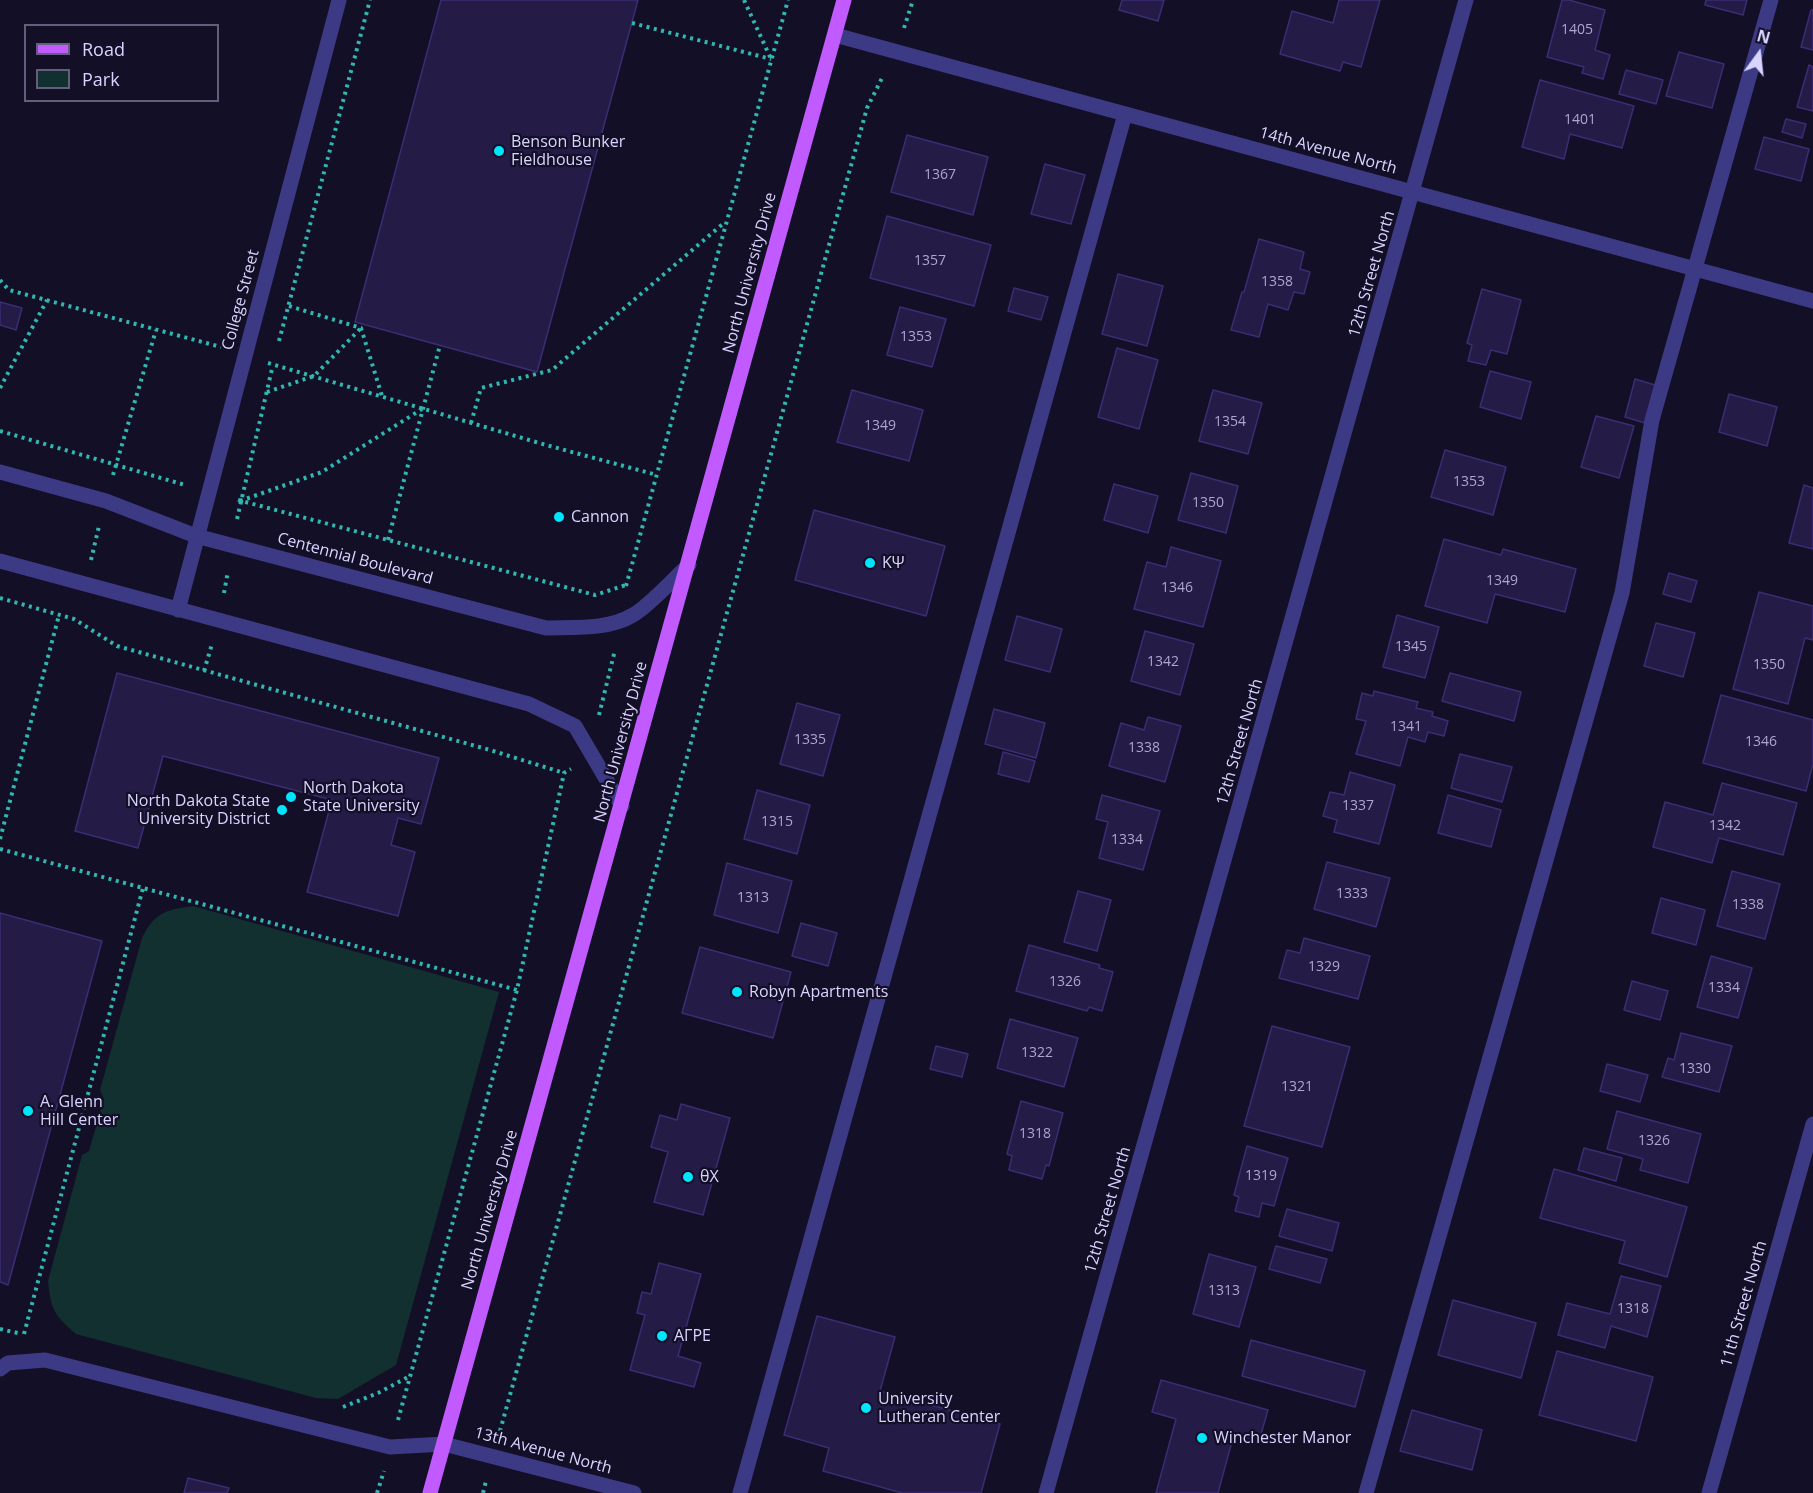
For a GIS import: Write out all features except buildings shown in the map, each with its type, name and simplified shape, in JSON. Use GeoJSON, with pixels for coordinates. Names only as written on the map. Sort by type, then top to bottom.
{"type":"FeatureCollection","features":[{"type":"Feature","properties":{"kind":"main road","name":"North University Drive"},"geometry":{"type":"LineString","coordinates":[[430,1493],[844,0]]}},
{"type":"Feature","properties":{"kind":"street","name":"College Street"},"geometry":{"type":"LineString","coordinates":[[178,610],[339,0]]}},
{"type":"Feature","properties":{"kind":"street","name":"12th Street North"},"geometry":{"type":"LineString","coordinates":[[1046,1493],[1466,0]]}},
{"type":"Feature","properties":{"kind":"street"},"geometry":{"type":"LineString","coordinates":[[1366,1493],[1622,593],[1652,420],[1771,0]]}},
{"type":"Feature","properties":{"kind":"street","name":"14th Avenue North"},"geometry":{"type":"LineString","coordinates":[[834,35],[1813,301]]}},
{"type":"Feature","properties":{"kind":"street"},"geometry":{"type":"LineString","coordinates":[[740,1493],[1125,114]]}},
{"type":"Feature","properties":{"kind":"street","name":"Centennial Boulevard"},"geometry":{"type":"LineString","coordinates":[[0,472],[106,501],[196,536],[546,628],[598,626],[622,621],[635,615],[689,565]]}},
{"type":"Feature","properties":{"kind":"street"},"geometry":{"type":"LineString","coordinates":[[0,561],[529,704],[575,726],[622,806]]}},
{"type":"Feature","properties":{"kind":"street","name":"11th Street North"},"geometry":{"type":"LineString","coordinates":[[1709,1493],[1813,1124]]}},
{"type":"Feature","properties":{"kind":"street","name":"13th Avenue North"},"geometry":{"type":"LineString","coordinates":[[0,1369],[8,1363],[45,1360],[390,1447],[444,1444],[633,1493]]}},
{"type":"Feature","properties":{"kind":"path"},"geometry":{"type":"LineString","coordinates":[[279,345],[370,0]]}},
{"type":"Feature","properties":{"kind":"path"},"geometry":{"type":"LineString","coordinates":[[632,23],[771,59],[744,0]]}},
{"type":"Feature","properties":{"kind":"path"},"geometry":{"type":"LineString","coordinates":[[483,1493],[867,108],[896,52],[913,0]]}},
{"type":"Feature","properties":{"kind":"path"},"geometry":{"type":"LineString","coordinates":[[471,423],[481,387],[552,370],[727,220]]}},
{"type":"Feature","properties":{"kind":"path"},"geometry":{"type":"LineString","coordinates":[[0,280],[9,290],[221,347],[244,356],[423,409],[657,475]]}},
{"type":"Feature","properties":{"kind":"path"},"geometry":{"type":"LineString","coordinates":[[0,388],[47,300]]}},
{"type":"Feature","properties":{"kind":"path"},"geometry":{"type":"LineString","coordinates":[[289,306],[360,328]]}},
{"type":"Feature","properties":{"kind":"path"},"geometry":{"type":"LineString","coordinates":[[266,393],[314,376],[360,328]]}},
{"type":"Feature","properties":{"kind":"path"},"geometry":{"type":"LineString","coordinates":[[360,328],[382,396]]}},
{"type":"Feature","properties":{"kind":"path"},"geometry":{"type":"LineString","coordinates":[[84,585],[116,464],[156,330]]}},
{"type":"Feature","properties":{"kind":"path"},"geometry":{"type":"LineString","coordinates":[[387,540],[440,345]]}},
{"type":"Feature","properties":{"kind":"path"},"geometry":{"type":"LineString","coordinates":[[204,671],[219,621],[240,501],[276,354]]}},
{"type":"Feature","properties":{"kind":"path"},"geometry":{"type":"LineString","coordinates":[[240,501],[322,472],[423,409]]}},
{"type":"Feature","properties":{"kind":"path"},"geometry":{"type":"LineString","coordinates":[[0,431],[240,501],[595,595],[626,585]]}},
{"type":"Feature","properties":{"kind":"path"},"geometry":{"type":"LineString","coordinates":[[0,598],[74,619],[117,645],[490,750],[564,774]]}},
{"type":"Feature","properties":{"kind":"path"},"geometry":{"type":"LineString","coordinates":[[0,839],[59,615]]}},
{"type":"Feature","properties":{"kind":"path"},"geometry":{"type":"LineString","coordinates":[[0,849],[517,990]]}},
{"type":"Feature","properties":{"kind":"path"},"geometry":{"type":"LineString","coordinates":[[24,1334],[143,888]]}},
{"type":"Feature","properties":{"kind":"green space"},"geometry":{"type":"Polygon","coordinates":[[[193,906],[499,992],[396,1365],[338,1399],[316,1398],[76,1334],[58,1317],[52,1306],[48,1281],[82,1155],[89,1151],[104,1099],[100,1090],[142,938],[152,923],[162,914],[193,906]]]}},
{"type":"Feature","properties":{"kind":"place","name":"Benson Bunker Fieldhouse"},"geometry":{"type":"Point","coordinates":[499,151]}},
{"type":"Feature","properties":{"kind":"place","name":"Cannon"},"geometry":{"type":"Point","coordinates":[559,517]}},
{"type":"Feature","properties":{"kind":"place","name":"ΚΨ"},"geometry":{"type":"Point","coordinates":[870,563]}},
{"type":"Feature","properties":{"kind":"place","name":"North Dakota State University"},"geometry":{"type":"Point","coordinates":[291,797]}},
{"type":"Feature","properties":{"kind":"place","name":"North Dakota State University District"},"geometry":{"type":"Point","coordinates":[282,810]}},
{"type":"Feature","properties":{"kind":"place","name":"Robyn Apartments"},"geometry":{"type":"Point","coordinates":[737,992]}},
{"type":"Feature","properties":{"kind":"place","name":"A. Glenn Hill Center"},"geometry":{"type":"Point","coordinates":[28,1111]}},
{"type":"Feature","properties":{"kind":"place","name":"θΧ"},"geometry":{"type":"Point","coordinates":[688,1177]}},
{"type":"Feature","properties":{"kind":"place","name":"ΑΓΡΕ"},"geometry":{"type":"Point","coordinates":[662,1336]}},
{"type":"Feature","properties":{"kind":"place","name":"University Lutheran Center"},"geometry":{"type":"Point","coordinates":[866,1408]}},
{"type":"Feature","properties":{"kind":"place","name":"Winchester Manor"},"geometry":{"type":"Point","coordinates":[1202,1438]}}]}
